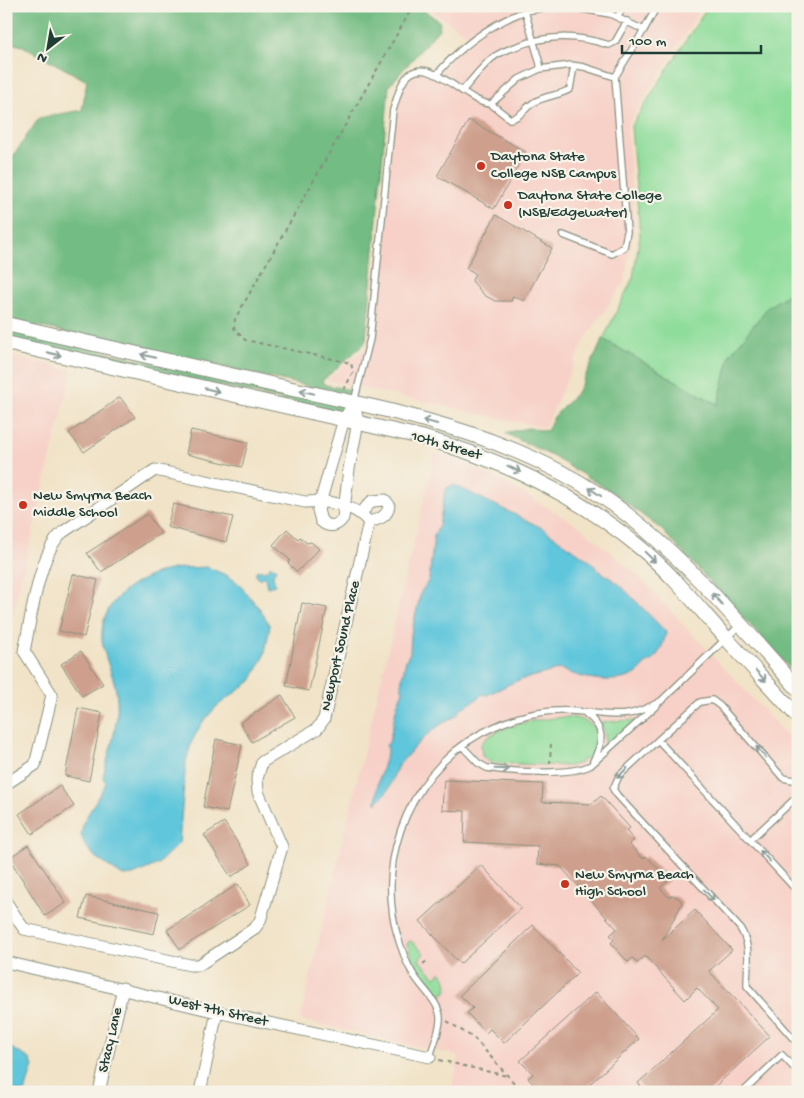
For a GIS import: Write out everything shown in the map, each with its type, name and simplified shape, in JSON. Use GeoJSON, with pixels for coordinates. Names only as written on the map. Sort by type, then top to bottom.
{"type":"FeatureCollection","features":[{"type":"Feature","properties":{"kind":"street","name":"10th Street"},"geometry":{"type":"LineString","coordinates":[[6,324],[340,399],[477,435],[518,450],[582,484],[617,507],[665,546],[697,577],[798,689]]}},
{"type":"Feature","properties":{"kind":"street","name":"10th Street"},"geometry":{"type":"LineString","coordinates":[[6,344],[351,421],[469,451],[539,481],[577,503],[644,551],[685,590],[798,717]]}},
{"type":"Feature","properties":{"kind":"street"},"geometry":{"type":"LineString","coordinates":[[351,421],[320,501],[318,518],[328,526],[335,526],[342,521],[349,469],[351,421],[354,403]]}},
{"type":"Feature","properties":{"kind":"street"},"geometry":{"type":"LineString","coordinates":[[332,466],[349,469]]}},
{"type":"Feature","properties":{"kind":"street"},"geometry":{"type":"LineString","coordinates":[[6,784],[35,765],[52,695],[24,651],[46,553],[55,538],[155,470],[305,502],[320,501],[344,506],[360,514],[369,522],[383,517],[389,511],[389,505],[385,500],[378,498],[372,501],[360,514]]}},
{"type":"Feature","properties":{"kind":"street","name":"Newport Sound Place"},"geometry":{"type":"LineString","coordinates":[[6,902],[24,929],[190,965],[199,965],[255,928],[260,921],[282,847],[258,792],[258,770],[262,762],[317,729],[324,719],[369,522]]}},
{"type":"Feature","properties":{"kind":"street","name":"West 7th Street"},"geometry":{"type":"LineString","coordinates":[[6,962],[123,988],[217,1012],[430,1058]]}},
{"type":"Feature","properties":{"kind":"street","name":"Stacy Lane"},"geometry":{"type":"LineString","coordinates":[[99,1092],[123,988]]}},
{"type":"Feature","properties":{"kind":"street"},"geometry":{"type":"LineString","coordinates":[[200,1092],[217,1012]]}},
{"type":"Feature","properties":{"kind":"lane"},"geometry":{"type":"LineString","coordinates":[[437,74],[473,38],[503,20],[524,11],[555,6]]}},
{"type":"Feature","properties":{"kind":"lane"},"geometry":{"type":"LineString","coordinates":[[565,6],[618,16],[644,30]]}},
{"type":"Feature","properties":{"kind":"lane"},"geometry":{"type":"LineString","coordinates":[[618,16],[624,6]]}},
{"type":"Feature","properties":{"kind":"lane"},"geometry":{"type":"LineString","coordinates":[[563,235],[612,254],[624,247],[627,232],[615,77],[657,6]]}},
{"type":"Feature","properties":{"kind":"lane"},"geometry":{"type":"LineString","coordinates":[[524,11],[534,40],[540,69]]}},
{"type":"Feature","properties":{"kind":"lane"},"geometry":{"type":"LineString","coordinates":[[462,91],[491,59],[501,52],[534,40],[555,36],[578,37],[610,45],[615,42],[627,21]]}},
{"type":"Feature","properties":{"kind":"lane"},"geometry":{"type":"LineString","coordinates":[[490,104],[519,80],[540,69],[574,66],[615,77]]}},
{"type":"Feature","properties":{"kind":"lane"},"geometry":{"type":"LineString","coordinates":[[354,403],[370,339],[393,110],[402,84],[411,73],[424,70],[437,74],[481,104],[490,104],[510,119],[515,118],[533,103],[550,94],[566,92],[570,89],[574,66]]}},
{"type":"Feature","properties":{"kind":"lane"},"geometry":{"type":"LineString","coordinates":[[462,746],[478,762],[492,769],[565,772],[580,770],[591,765],[637,725],[740,625]]}},
{"type":"Feature","properties":{"kind":"lane"},"geometry":{"type":"LineString","coordinates":[[798,779],[783,778],[720,706],[712,700],[700,702],[619,776],[613,788],[616,796],[740,928],[746,938],[750,952],[747,986],[798,1044]]}},
{"type":"Feature","properties":{"kind":"lane"},"geometry":{"type":"LineString","coordinates":[[430,1058],[440,1018],[434,1003],[412,972],[402,950],[393,914],[392,872],[402,826],[411,805],[436,769],[462,746],[496,726],[519,718],[560,711],[611,716],[627,715],[642,711],[661,701]]}},
{"type":"Feature","properties":{"kind":"lane"},"geometry":{"type":"LineString","coordinates":[[584,713],[598,725],[602,736],[599,750],[591,765]]}},
{"type":"Feature","properties":{"kind":"lane"},"geometry":{"type":"LineString","coordinates":[[658,740],[798,892]]}},
{"type":"Feature","properties":{"kind":"lane"},"geometry":{"type":"LineString","coordinates":[[750,840],[798,796]]}},
{"type":"Feature","properties":{"kind":"lane"},"geometry":{"type":"LineString","coordinates":[[743,1092],[782,1055],[798,1072]]}},
{"type":"Feature","properties":{"kind":"path"},"geometry":{"type":"LineString","coordinates":[[340,399],[353,372],[351,363],[245,340],[234,328],[235,319],[413,6]]}},
{"type":"Feature","properties":{"kind":"path"},"geometry":{"type":"LineString","coordinates":[[550,764],[551,742]]}},
{"type":"Feature","properties":{"kind":"path"},"geometry":{"type":"LineString","coordinates":[[423,964],[429,959]]}},
{"type":"Feature","properties":{"kind":"path"},"geometry":{"type":"LineString","coordinates":[[440,1018],[475,1039],[522,1092]]}},
{"type":"Feature","properties":{"kind":"path"},"geometry":{"type":"LineString","coordinates":[[430,1058],[507,1076]]}},
{"type":"Feature","properties":{"kind":"path"},"geometry":{"type":"LineString","coordinates":[[626,1092],[631,1088]]}},
{"type":"Feature","properties":{"kind":"shaded area","name":"Daytona State College (NSB/Edgewater)"},"geometry":{"type":"Polygon","coordinates":[[[426,6],[703,6],[627,126],[634,226],[625,280],[584,341],[545,428],[326,380],[368,346],[393,110],[402,84],[418,70],[437,74],[472,38],[426,6]]]}},
{"type":"Feature","properties":{"kind":"shaded area","name":"New Smyrna Beach Middle School"},"geometry":{"type":"Polygon","coordinates":[[[6,355],[72,370],[6,641],[6,355]]]}},
{"type":"Feature","properties":{"kind":"shaded area","name":"New Smyrna Beach High School"},"geometry":{"type":"Polygon","coordinates":[[[435,453],[451,458],[500,480],[579,526],[635,573],[798,747],[798,1092],[451,1092],[459,1056],[300,1020],[435,453]]]}},
{"type":"Feature","properties":{"kind":"green space"},"geometry":{"type":"Polygon","coordinates":[[[6,6],[418,6],[440,22],[439,29],[389,86],[366,339],[364,344],[322,381],[325,385],[356,391],[353,396],[6,319],[6,167],[39,118],[82,110],[87,81],[23,46],[6,42],[6,6]]]}},
{"type":"Feature","properties":{"kind":"green space"},"geometry":{"type":"Polygon","coordinates":[[[708,6],[798,6],[798,288],[768,307],[730,355],[718,405],[603,339],[633,278],[640,235],[631,126],[708,6]]]}},
{"type":"Feature","properties":{"kind":"green space"},"geometry":{"type":"Polygon","coordinates":[[[798,288],[798,677],[662,530],[612,492],[552,456],[505,433],[528,428],[547,431],[554,417],[578,391],[603,339],[718,405],[730,355],[768,307],[798,288]]]}},
{"type":"Feature","properties":{"kind":"green space"},"geometry":{"type":"Polygon","coordinates":[[[6,330],[347,406],[342,413],[6,338],[6,330]]]}},
{"type":"Feature","properties":{"kind":"green space"},"geometry":{"type":"Polygon","coordinates":[[[568,717],[578,719],[593,726],[599,738],[594,752],[586,759],[583,759],[581,763],[569,766],[496,763],[490,762],[482,756],[481,744],[497,731],[521,723],[568,717]]]}},
{"type":"Feature","properties":{"kind":"green space"},"geometry":{"type":"Polygon","coordinates":[[[634,720],[635,722],[604,748],[605,735],[601,722],[634,720]]]}},
{"type":"Feature","properties":{"kind":"green space"},"geometry":{"type":"Polygon","coordinates":[[[411,941],[424,953],[419,960],[435,977],[441,972],[444,976],[447,989],[442,994],[442,997],[431,991],[421,976],[407,945],[411,941]]]}},
{"type":"Feature","properties":{"kind":"water"},"geometry":{"type":"Polygon","coordinates":[[[454,485],[542,528],[590,561],[598,570],[619,584],[666,632],[665,637],[657,655],[645,664],[639,672],[630,677],[606,680],[593,679],[561,669],[516,681],[487,695],[482,694],[461,709],[456,716],[438,726],[417,744],[398,766],[388,790],[376,803],[378,783],[388,749],[386,745],[389,743],[397,705],[403,691],[401,684],[406,660],[410,653],[411,634],[421,592],[429,580],[434,535],[439,526],[445,491],[448,487],[454,485]]]}},
{"type":"Feature","properties":{"kind":"water"},"geometry":{"type":"Polygon","coordinates":[[[270,566],[276,568],[273,575],[275,585],[267,587],[265,577],[263,576],[260,579],[256,576],[256,571],[268,570],[270,566]]]}},
{"type":"Feature","properties":{"kind":"water"},"geometry":{"type":"Polygon","coordinates":[[[207,567],[237,582],[260,609],[270,626],[264,657],[251,681],[217,706],[202,723],[192,741],[186,761],[179,843],[158,864],[133,875],[123,876],[96,858],[84,844],[81,834],[84,821],[106,783],[103,777],[116,719],[116,691],[102,640],[106,614],[120,595],[141,580],[170,570],[207,567]]]}},
{"type":"Feature","properties":{"kind":"water"},"geometry":{"type":"Polygon","coordinates":[[[6,1045],[30,1059],[33,1066],[25,1092],[6,1092],[6,1045]]]}},
{"type":"Feature","properties":{"kind":"building"},"geometry":{"type":"Polygon","coordinates":[[[469,120],[526,152],[494,209],[437,176],[469,120]]]}},
{"type":"Feature","properties":{"kind":"building"},"geometry":{"type":"Polygon","coordinates":[[[496,215],[552,248],[524,301],[513,296],[511,301],[495,301],[484,295],[472,281],[475,273],[466,268],[496,215]]]}},
{"type":"Feature","properties":{"kind":"building"},"geometry":{"type":"Polygon","coordinates":[[[120,397],[135,417],[84,452],[69,433],[120,397]]]}},
{"type":"Feature","properties":{"kind":"building"},"geometry":{"type":"Polygon","coordinates":[[[191,430],[248,442],[242,467],[186,454],[191,430]]]}},
{"type":"Feature","properties":{"kind":"building"},"geometry":{"type":"Polygon","coordinates":[[[173,504],[233,517],[226,542],[167,527],[173,504]]]}},
{"type":"Feature","properties":{"kind":"building"},"geometry":{"type":"Polygon","coordinates":[[[147,514],[161,533],[101,572],[87,553],[147,514]]]}},
{"type":"Feature","properties":{"kind":"building"},"geometry":{"type":"Polygon","coordinates":[[[287,529],[298,539],[300,537],[307,543],[311,542],[319,549],[297,572],[288,563],[290,560],[273,545],[287,529]]]}},
{"type":"Feature","properties":{"kind":"building"},"geometry":{"type":"Polygon","coordinates":[[[73,574],[98,580],[84,637],[59,631],[73,574]]]}},
{"type":"Feature","properties":{"kind":"building"},"geometry":{"type":"Polygon","coordinates":[[[302,603],[327,608],[309,691],[286,686],[302,603]]]}},
{"type":"Feature","properties":{"kind":"building"},"geometry":{"type":"Polygon","coordinates":[[[81,651],[103,684],[82,696],[61,664],[81,651]]]}},
{"type":"Feature","properties":{"kind":"building"},"geometry":{"type":"Polygon","coordinates":[[[282,695],[295,717],[252,742],[240,723],[282,695]]]}},
{"type":"Feature","properties":{"kind":"building"},"geometry":{"type":"Polygon","coordinates":[[[78,708],[102,713],[89,781],[65,776],[78,708]]]}},
{"type":"Feature","properties":{"kind":"building"},"geometry":{"type":"Polygon","coordinates":[[[216,739],[242,745],[227,812],[203,807],[216,739]]]}},
{"type":"Feature","properties":{"kind":"building"},"geometry":{"type":"Polygon","coordinates":[[[444,780],[543,784],[542,802],[592,804],[601,796],[630,828],[626,831],[634,840],[629,844],[643,859],[646,856],[669,880],[660,888],[669,897],[673,895],[681,900],[682,904],[662,940],[695,910],[732,950],[709,971],[770,1036],[709,1092],[646,1092],[638,1083],[718,1010],[697,988],[685,1000],[645,956],[637,963],[633,958],[628,962],[611,943],[614,939],[610,935],[617,929],[560,866],[537,864],[538,846],[464,842],[465,811],[442,810],[444,780]]]}},
{"type":"Feature","properties":{"kind":"building"},"geometry":{"type":"Polygon","coordinates":[[[60,786],[74,806],[32,834],[19,814],[60,786]]]}},
{"type":"Feature","properties":{"kind":"building"},"geometry":{"type":"Polygon","coordinates":[[[224,822],[251,864],[231,877],[204,835],[224,822]]]}},
{"type":"Feature","properties":{"kind":"building"},"geometry":{"type":"Polygon","coordinates":[[[28,845],[66,903],[45,916],[9,858],[28,845]]]}},
{"type":"Feature","properties":{"kind":"building"},"geometry":{"type":"Polygon","coordinates":[[[481,865],[521,908],[460,964],[420,921],[481,865]]]}},
{"type":"Feature","properties":{"kind":"building"},"geometry":{"type":"Polygon","coordinates":[[[238,884],[250,905],[180,949],[167,930],[238,884]]]}},
{"type":"Feature","properties":{"kind":"building"},"geometry":{"type":"Polygon","coordinates":[[[86,896],[159,912],[154,934],[80,918],[86,896]]]}},
{"type":"Feature","properties":{"kind":"building"},"geometry":{"type":"Polygon","coordinates":[[[533,925],[578,973],[504,1043],[490,1029],[486,1033],[467,1013],[473,1008],[460,995],[533,925]]]}},
{"type":"Feature","properties":{"kind":"building"},"geometry":{"type":"Polygon","coordinates":[[[596,992],[639,1039],[581,1092],[540,1092],[528,1078],[533,1074],[520,1061],[596,992]]]}},
{"type":"Feature","properties":{"kind":"place","name":"Daytona State College NSB Campus"},"geometry":{"type":"Point","coordinates":[481,166]}},
{"type":"Feature","properties":{"kind":"place","name":"Daytona State College (NSB/Edgewater)"},"geometry":{"type":"Point","coordinates":[508,205]}},
{"type":"Feature","properties":{"kind":"place","name":"New Smyrna Beach Middle School"},"geometry":{"type":"Point","coordinates":[23,505]}},
{"type":"Feature","properties":{"kind":"place","name":"New Smyrna Beach High School"},"geometry":{"type":"Point","coordinates":[565,884]}}]}
